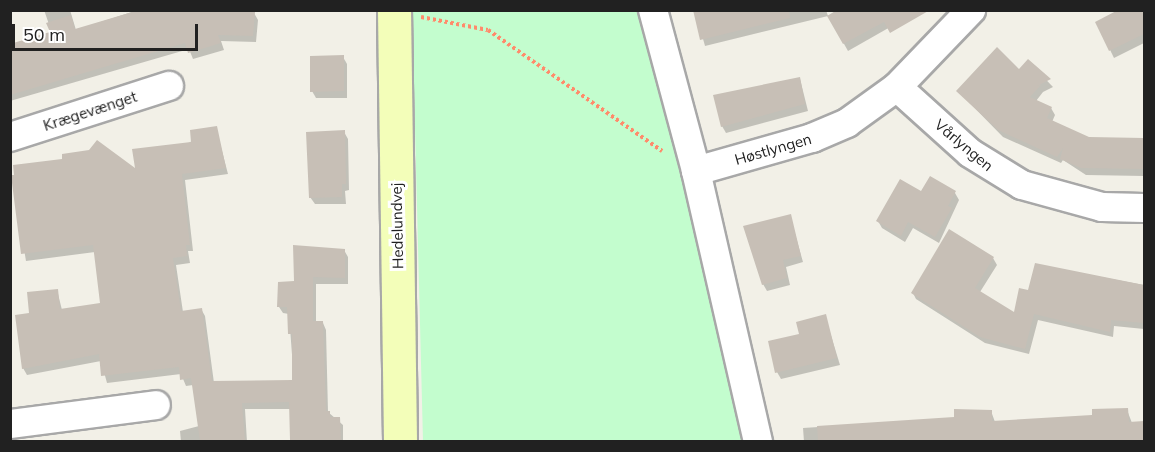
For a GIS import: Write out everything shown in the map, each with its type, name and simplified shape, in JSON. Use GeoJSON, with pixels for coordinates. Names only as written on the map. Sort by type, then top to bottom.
{"type":"FeatureCollection","features":[{"type":"Feature","properties":{"kind":"street"},"geometry":{"type":"LineString","coordinates":[[653,10],[696,171],[758,441]]}},
{"type":"Feature","properties":{"kind":"street","name":"Høstlyngen"},"geometry":{"type":"LineString","coordinates":[[696,171],[812,138],[847,123],[897,87],[971,10]]}},
{"type":"Feature","properties":{"kind":"street","name":"Hedelundvej"},"geometry":{"type":"LineString","coordinates":[[394,11],[400,441]]}},
{"type":"Feature","properties":{"kind":"street","name":"Krægevænget"},"geometry":{"type":"LineString","coordinates":[[10,137],[169,86]]}},
{"type":"Feature","properties":{"kind":"street","name":"Vårlyngen"},"geometry":{"type":"LineString","coordinates":[[897,87],[970,153],[1022,184],[1102,207],[1144,208]]}},
{"type":"Feature","properties":{"kind":"street"},"geometry":{"type":"LineString","coordinates":[[10,424],[156,405]]}},
{"type":"Feature","properties":{"kind":"path"},"geometry":{"type":"LineString","coordinates":[[394,11],[488,30],[642,140],[696,171]]}},
{"type":"Feature","properties":{"kind":"green space"},"geometry":{"type":"Polygon","coordinates":[[[412,11],[642,11],[686,173],[746,441],[423,441],[412,11]]]}},
{"type":"Feature","properties":{"kind":"building"},"geometry":{"type":"Polygon","coordinates":[[[139,10],[255,12],[253,36],[218,35],[221,43],[188,53],[185,43],[10,95],[10,44],[50,32],[46,23],[71,15],[75,29],[139,10]]]}},
{"type":"Feature","properties":{"kind":"building"},"geometry":{"type":"Polygon","coordinates":[[[693,10],[789,10],[790,18],[700,40],[693,10]]]}},
{"type":"Feature","properties":{"kind":"building"},"geometry":{"type":"Polygon","coordinates":[[[837,10],[930,10],[890,33],[884,22],[843,44],[827,16],[837,10]]]}},
{"type":"Feature","properties":{"kind":"building"},"geometry":{"type":"Polygon","coordinates":[[[1118,10],[1144,10],[1144,34],[1109,51],[1095,22],[1118,10]]]}},
{"type":"Feature","properties":{"kind":"building"},"geometry":{"type":"Polygon","coordinates":[[[997,47],[1019,69],[1028,59],[1051,79],[1037,86],[1041,85],[1030,97],[1052,107],[1047,118],[1089,137],[1144,138],[1144,169],[1081,168],[1060,159],[1063,148],[1057,157],[998,130],[956,91],[997,47]]]}},
{"type":"Feature","properties":{"kind":"building"},"geometry":{"type":"Polygon","coordinates":[[[344,55],[344,91],[310,92],[310,56],[344,55]]]}},
{"type":"Feature","properties":{"kind":"building"},"geometry":{"type":"Polygon","coordinates":[[[800,77],[805,104],[721,127],[713,95],[800,77]]]}},
{"type":"Feature","properties":{"kind":"building"},"geometry":{"type":"Polygon","coordinates":[[[217,126],[226,168],[182,174],[190,245],[186,245],[187,256],[173,258],[181,311],[202,308],[212,381],[292,380],[292,334],[288,334],[287,307],[277,307],[278,282],[294,281],[293,245],[345,249],[345,278],[313,277],[313,321],[323,321],[326,411],[330,411],[330,417],[340,417],[341,441],[290,440],[289,402],[242,403],[245,441],[200,441],[191,378],[180,380],[179,367],[101,376],[99,354],[22,369],[15,315],[29,313],[27,292],[58,289],[60,309],[100,303],[93,245],[21,254],[11,175],[14,175],[13,165],[62,159],[62,154],[89,150],[97,140],[135,168],[132,149],[191,142],[190,130],[217,126]]]}},
{"type":"Feature","properties":{"kind":"building"},"geometry":{"type":"Polygon","coordinates":[[[345,130],[346,184],[342,184],[342,197],[309,198],[306,132],[345,130]]]}},
{"type":"Feature","properties":{"kind":"building"},"geometry":{"type":"Polygon","coordinates":[[[930,176],[956,191],[948,206],[952,208],[935,237],[908,222],[901,236],[876,221],[900,179],[921,191],[930,176]]]}},
{"type":"Feature","properties":{"kind":"building"},"geometry":{"type":"Polygon","coordinates":[[[791,214],[801,256],[783,260],[787,278],[762,285],[743,226],[791,214]]]}},
{"type":"Feature","properties":{"kind":"building"},"geometry":{"type":"Polygon","coordinates":[[[949,229],[994,257],[975,288],[1014,312],[1019,288],[1028,290],[1035,263],[1144,285],[1144,323],[1111,320],[1110,332],[1034,314],[1025,349],[980,337],[911,293],[949,229]]]}},
{"type":"Feature","properties":{"kind":"building"},"geometry":{"type":"Polygon","coordinates":[[[826,314],[837,358],[775,373],[768,341],[799,334],[796,322],[826,314]]]}},
{"type":"Feature","properties":{"kind":"building"},"geometry":{"type":"Polygon","coordinates":[[[1128,408],[1129,422],[1144,421],[1144,441],[818,441],[817,426],[954,417],[954,409],[992,410],[992,421],[1092,415],[1092,409],[1128,408]]]}}]}
